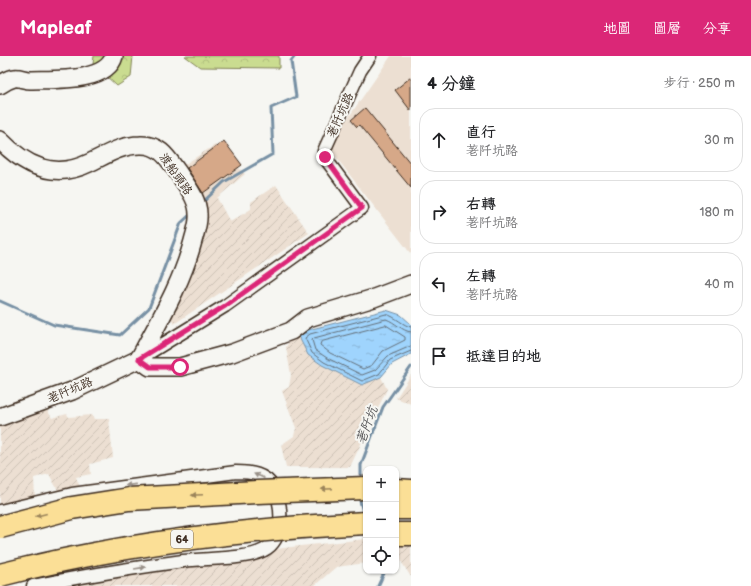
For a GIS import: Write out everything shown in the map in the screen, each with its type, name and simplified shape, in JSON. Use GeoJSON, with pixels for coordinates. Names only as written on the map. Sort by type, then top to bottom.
{"type":"FeatureCollection","features":[{"type":"Feature","properties":{"kind":"highway"},"geometry":{"type":"LineString","coordinates":[[0,527],[72,508],[129,499],[363,488]]}},
{"type":"Feature","properties":{"kind":"highway"},"geometry":{"type":"LineString","coordinates":[[399,490],[411,491]]}},
{"type":"Feature","properties":{"kind":"highway"},"geometry":{"type":"LineString","coordinates":[[399,508],[411,508]]}},
{"type":"Feature","properties":{"kind":"highway","name":"64"},"geometry":{"type":"LineString","coordinates":[[0,560],[66,544],[179,525],[292,512],[363,520]]}},
{"type":"Feature","properties":{"kind":"highway"},"geometry":{"type":"LineString","coordinates":[[0,585],[72,569],[182,552],[290,540],[363,520]]}},
{"type":"Feature","properties":{"kind":"highway","name":"64"},"geometry":{"type":"LineString","coordinates":[[0,575],[70,558],[182,539],[363,520]]}},
{"type":"Feature","properties":{"kind":"highway"},"geometry":{"type":"LineString","coordinates":[[399,523],[411,523]]}},
{"type":"Feature","properties":{"kind":"highway"},"geometry":{"type":"LineString","coordinates":[[399,534],[411,534]]}},
{"type":"Feature","properties":{"kind":"street"},"geometry":{"type":"LineString","coordinates":[[0,85],[15,78],[28,80],[85,77],[96,74],[105,68],[113,61],[114,56]]}},
{"type":"Feature","properties":{"kind":"street","name":"荖阡坑路"},"geometry":{"type":"LineString","coordinates":[[0,417],[72,391],[139,359],[225,306],[362,208],[328,162],[324,151],[360,71],[370,56]]}},
{"type":"Feature","properties":{"kind":"street","name":"渡船頭路"},"geometry":{"type":"LineString","coordinates":[[0,140],[19,157],[32,166],[52,170],[70,170],[87,164],[121,147],[148,145],[160,150],[167,156],[197,207],[196,231],[186,266],[139,359]]}},
{"type":"Feature","properties":{"kind":"street"},"geometry":{"type":"LineString","coordinates":[[139,359],[150,367],[180,367],[232,353],[291,331],[308,318],[374,298],[411,284]]}},
{"type":"Feature","properties":{"kind":"street"},"geometry":{"type":"LineString","coordinates":[[0,511],[72,494],[236,472],[249,472],[261,476],[270,482],[278,495],[280,520],[278,533],[271,544],[264,550],[255,553],[184,561],[74,578],[33,586]]}},
{"type":"Feature","properties":{"kind":"street"},"geometry":{"type":"LineString","coordinates":[[399,515],[411,515]]}},
{"type":"Feature","properties":{"kind":"street"},"geometry":{"type":"LineString","coordinates":[[280,520],[363,520]]}},
{"type":"Feature","properties":{"kind":"shaded area"},"geometry":{"type":"Polygon","coordinates":[[[391,56],[411,56],[411,254],[328,147],[391,56]]]}},
{"type":"Feature","properties":{"kind":"shaded area"},"geometry":{"type":"Polygon","coordinates":[[[215,145],[245,174],[217,198],[230,222],[251,209],[251,202],[276,185],[309,233],[174,324],[168,312],[204,224],[179,168],[215,145]]]}},
{"type":"Feature","properties":{"kind":"shaded area"},"geometry":{"type":"Polygon","coordinates":[[[299,337],[308,355],[322,365],[362,385],[381,377],[387,389],[350,467],[286,467],[281,445],[294,436],[296,428],[282,391],[289,387],[291,375],[286,347],[291,338],[299,337]]]}},
{"type":"Feature","properties":{"kind":"shaded area"},"geometry":{"type":"Polygon","coordinates":[[[411,375],[411,404],[396,398],[411,375]]]}},
{"type":"Feature","properties":{"kind":"shaded area"},"geometry":{"type":"Polygon","coordinates":[[[47,410],[52,418],[67,414],[69,417],[92,415],[94,419],[109,419],[113,458],[90,464],[91,474],[76,477],[80,487],[60,494],[49,474],[34,478],[35,498],[0,511],[0,425],[47,410]]]}},
{"type":"Feature","properties":{"kind":"shaded area"},"geometry":{"type":"Polygon","coordinates":[[[399,538],[411,538],[411,577],[402,563],[399,550],[399,538]]]}},
{"type":"Feature","properties":{"kind":"shaded area"},"geometry":{"type":"Polygon","coordinates":[[[363,539],[363,563],[336,567],[314,586],[74,586],[120,571],[291,547],[363,539]]]}},
{"type":"Feature","properties":{"kind":"green space"},"geometry":{"type":"Polygon","coordinates":[[[94,56],[133,56],[131,77],[117,86],[93,64],[94,56]]]}},
{"type":"Feature","properties":{"kind":"green space"},"geometry":{"type":"Polygon","coordinates":[[[185,56],[279,56],[279,68],[200,67],[185,56]]]}},
{"type":"Feature","properties":{"kind":"water"},"geometry":{"type":"Polygon","coordinates":[[[386,310],[401,315],[411,324],[411,354],[392,364],[381,377],[362,385],[322,365],[308,355],[299,337],[308,330],[386,310]]]}},
{"type":"Feature","properties":{"kind":"building"},"geometry":{"type":"Polygon","coordinates":[[[411,77],[411,111],[395,90],[411,77]]]}},
{"type":"Feature","properties":{"kind":"building"},"geometry":{"type":"Polygon","coordinates":[[[365,108],[411,164],[411,188],[359,125],[357,127],[351,120],[365,108]]]}},
{"type":"Feature","properties":{"kind":"building"},"geometry":{"type":"Polygon","coordinates":[[[224,141],[242,165],[203,193],[187,168],[224,141]]]}},
{"type":"Feature","properties":{"kind":"waterway"},"geometry":{"type":"LineString","coordinates":[[202,203],[224,182],[273,154],[271,108],[296,97],[291,61],[295,56]]}},
{"type":"Feature","properties":{"kind":"waterway"},"geometry":{"type":"LineString","coordinates":[[0,301],[54,325],[120,335],[149,308],[181,223],[193,212]]}},
{"type":"Feature","properties":{"kind":"waterway","name":"荖阡坑"},"geometry":{"type":"LineString","coordinates":[[361,480],[361,465],[383,407],[411,367]]}},
{"type":"Feature","properties":{"kind":"waterway","name":"荖阡坑"},"geometry":{"type":"LineString","coordinates":[[360,496],[363,512]]}},
{"type":"Feature","properties":{"kind":"waterway","name":"荖阡坑"},"geometry":{"type":"LineString","coordinates":[[378,586],[384,574]]}},
{"type":"Feature","properties":{"kind":"route"},"geometry":{"type":"LineString","coordinates":[[180,367],[150,367],[139,359],[156,350],[225,306],[362,208],[325,157]]}}]}
